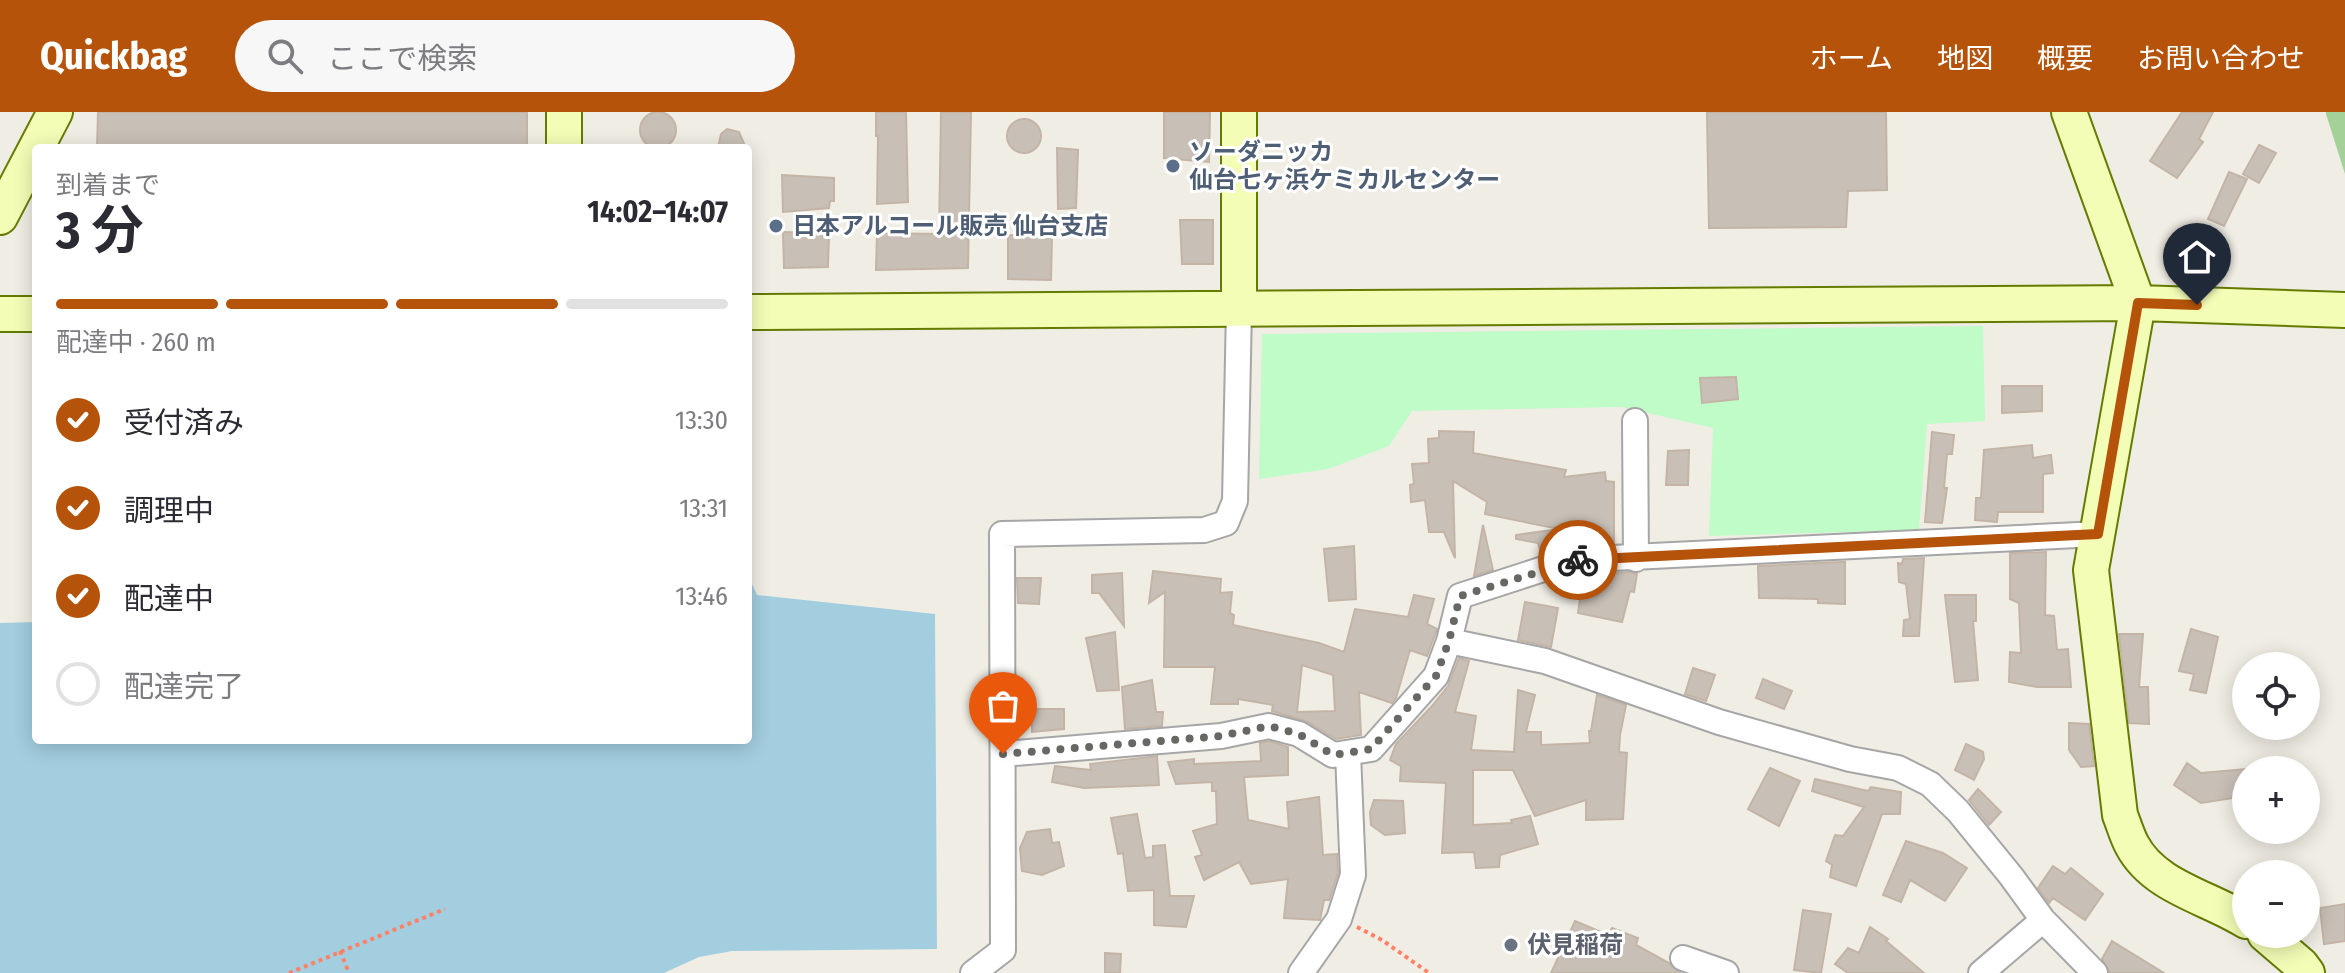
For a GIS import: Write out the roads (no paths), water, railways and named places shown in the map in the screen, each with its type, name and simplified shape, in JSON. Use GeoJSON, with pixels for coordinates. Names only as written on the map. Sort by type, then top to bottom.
{"type":"FeatureCollection","features":[{"type":"Feature","properties":{"kind":"street"},"geometry":{"type":"LineString","coordinates":[[38,144],[55,112]]}},
{"type":"Feature","properties":{"kind":"street"},"geometry":{"type":"LineString","coordinates":[[564,112],[564,144]]}},
{"type":"Feature","properties":{"kind":"street"},"geometry":{"type":"LineString","coordinates":[[973,973],[1003,950],[1002,534],[1204,530],[1226,523],[1235,501],[1239,112]]}},
{"type":"Feature","properties":{"kind":"street"},"geometry":{"type":"LineString","coordinates":[[2069,112],[2138,303],[2091,570],[2120,815],[2132,846],[2149,869],[2232,914]]}},
{"type":"Feature","properties":{"kind":"street"},"geometry":{"type":"LineString","coordinates":[[0,217],[32,156]]}},
{"type":"Feature","properties":{"kind":"street"},"geometry":{"type":"LineString","coordinates":[[752,312],[2138,303],[2345,310]]}},
{"type":"Feature","properties":{"kind":"street"},"geometry":{"type":"LineString","coordinates":[[0,314],[32,314]]}},
{"type":"Feature","properties":{"kind":"street"},"geometry":{"type":"LineString","coordinates":[[1635,421],[1636,559]]}},
{"type":"Feature","properties":{"kind":"street"},"geometry":{"type":"LineString","coordinates":[[1003,754],[1221,736],[1269,726],[1299,734],[1333,755],[1371,749],[1436,676],[1460,596],[1571,560],[2098,534]]}},
{"type":"Feature","properties":{"kind":"street"},"geometry":{"type":"LineString","coordinates":[[1449,641],[1545,661],[1719,722],[1850,759],[1898,768],[1930,784],[1958,811],[2043,920],[2095,973]]}},
{"type":"Feature","properties":{"kind":"street"},"geometry":{"type":"LineString","coordinates":[[1301,973],[1339,919],[1353,875],[1348,753]]}},
{"type":"Feature","properties":{"kind":"street"},"geometry":{"type":"LineString","coordinates":[[1981,973],[2043,920]]}},
{"type":"Feature","properties":{"kind":"street"},"geometry":{"type":"LineString","coordinates":[[2281,948],[2307,973]]}},
{"type":"Feature","properties":{"kind":"street"},"geometry":{"type":"LineString","coordinates":[[1683,958],[1726,973]]}},
{"type":"Feature","properties":{"kind":"water"},"geometry":{"type":"Polygon","coordinates":[[[752,584],[757,595],[935,614],[937,949],[732,951],[699,957],[664,973],[0,973],[0,623],[32,622],[32,744],[752,744],[752,584]]]}},
{"type":"Feature","properties":{"kind":"place","name":"ソーダニッカ 仙台七ヶ浜ケミカルセンター"},"geometry":{"type":"Point","coordinates":[1173,166]}},
{"type":"Feature","properties":{"kind":"place","name":"日本アルコール販売 仙台支店"},"geometry":{"type":"Point","coordinates":[776,226]}},
{"type":"Feature","properties":{"kind":"place","name":"伏見稲荷"},"geometry":{"type":"Point","coordinates":[1511,945]}}]}
